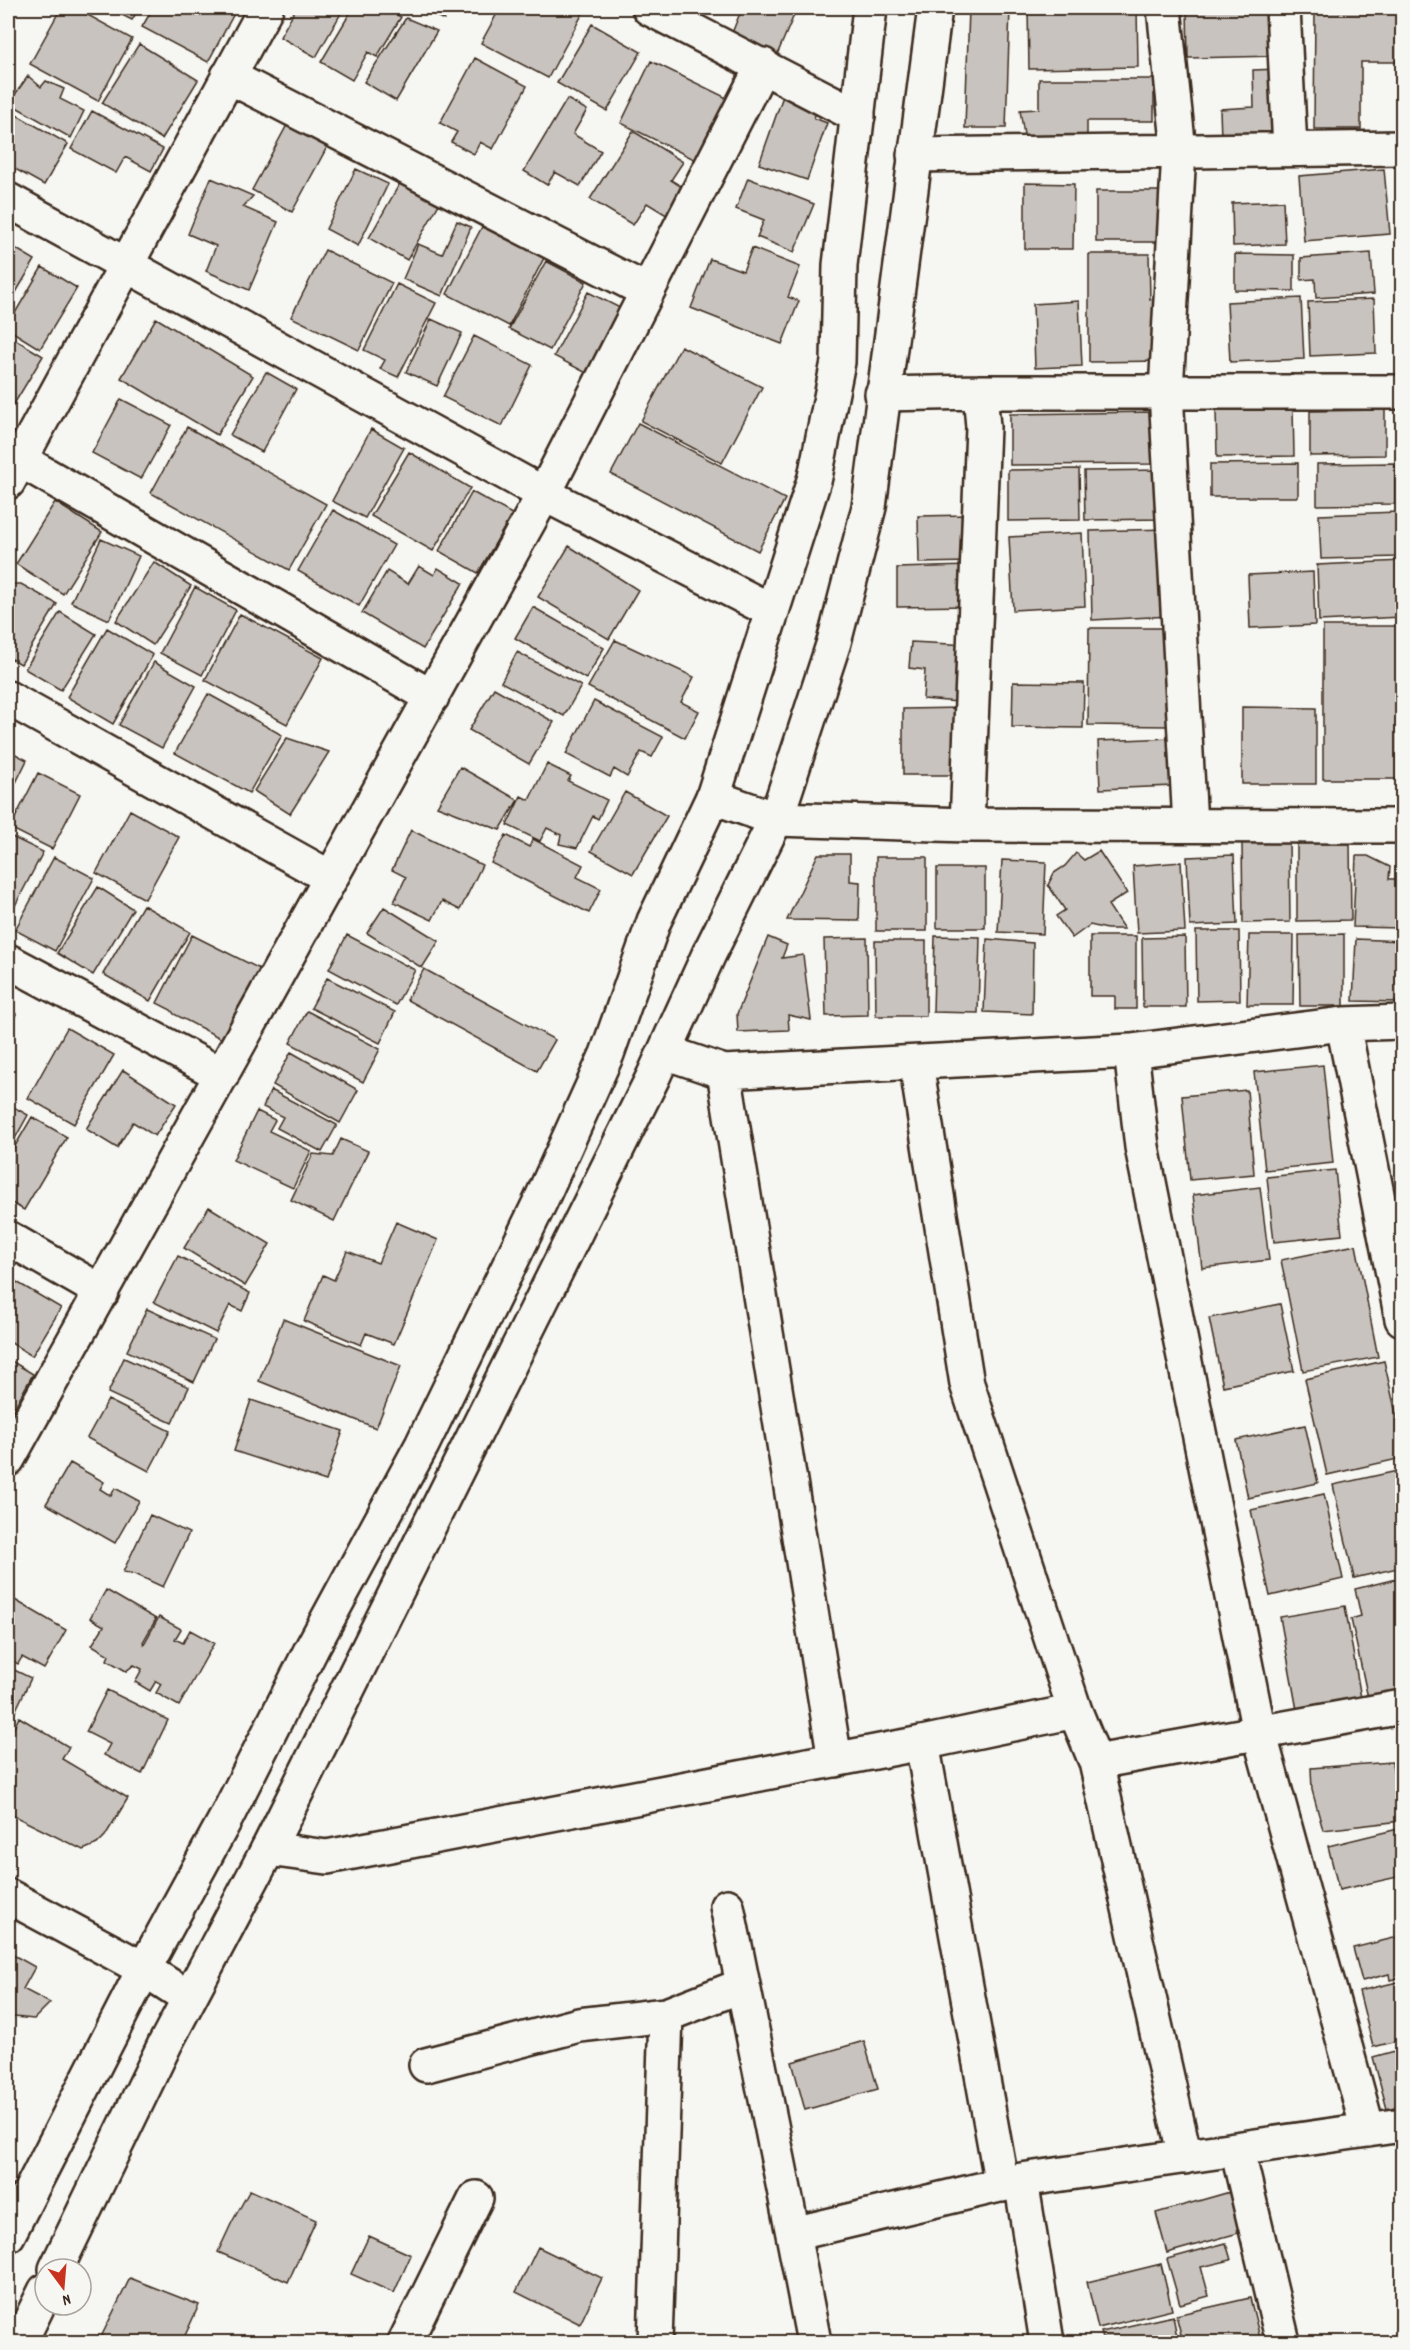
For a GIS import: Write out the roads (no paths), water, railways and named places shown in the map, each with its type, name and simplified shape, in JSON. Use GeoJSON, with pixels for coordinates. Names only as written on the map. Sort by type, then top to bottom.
{"type":"FeatureCollection","features":[{"type":"Feature","properties":{"kind":"street"},"geometry":{"type":"LineString","coordinates":[[266,8],[12,465],[432,697]]}},
{"type":"Feature","properties":{"kind":"street"},"geometry":{"type":"LineString","coordinates":[[650,8],[858,116]]}},
{"type":"Feature","properties":{"kind":"street"},"geometry":{"type":"LineString","coordinates":[[8,2235],[144,1969],[226,1818],[312,1648],[422,1444],[520,1242],[607,1054],[654,921],[712,797],[815,477],[837,362],[840,265],[870,8]]}},
{"type":"Feature","properties":{"kind":"street"},"geometry":{"type":"LineString","coordinates":[[62,2257],[189,1998],[268,1849],[665,1052],[709,954],[776,819],[834,642],[868,507],[934,8]]}},
{"type":"Feature","properties":{"kind":"street"},"geometry":{"type":"LineString","coordinates":[[1164,8],[1179,151],[1166,392],[1190,825]]}},
{"type":"Feature","properties":{"kind":"street"},"geometry":{"type":"LineString","coordinates":[[1283,8],[1290,149]]}},
{"type":"Feature","properties":{"kind":"street"},"geometry":{"type":"LineString","coordinates":[[8,1459],[544,494],[763,65]]}},
{"type":"Feature","properties":{"kind":"street"},"geometry":{"type":"LineString","coordinates":[[228,76],[647,291]]}},
{"type":"Feature","properties":{"kind":"street"},"geometry":{"type":"LineString","coordinates":[[914,155],[1402,148]]}},
{"type":"Feature","properties":{"kind":"street"},"geometry":{"type":"LineString","coordinates":[[8,200],[544,494],[772,611]]}},
{"type":"Feature","properties":{"kind":"street"},"geometry":{"type":"LineString","coordinates":[[967,825],[983,427],[980,392]]}},
{"type":"Feature","properties":{"kind":"street"},"geometry":{"type":"LineString","coordinates":[[882,394],[1402,392]]}},
{"type":"Feature","properties":{"kind":"street"},"geometry":{"type":"LineString","coordinates":[[8,698],[331,878]]}},
{"type":"Feature","properties":{"kind":"street"},"geometry":{"type":"LineString","coordinates":[[712,797],[776,819],[967,825],[1402,825]]}},
{"type":"Feature","properties":{"kind":"street"},"geometry":{"type":"LineString","coordinates":[[8,961],[222,1075]]}},
{"type":"Feature","properties":{"kind":"street"},"geometry":{"type":"LineString","coordinates":[[665,1052],[724,1072],[1131,1051],[1342,1024],[1402,1022]]}},
{"type":"Feature","properties":{"kind":"street"},"geometry":{"type":"LineString","coordinates":[[1342,1024],[1402,1319]]}},
{"type":"Feature","properties":{"kind":"street"},"geometry":{"type":"LineString","coordinates":[[1131,1051],[1142,1147],[1259,1732],[1368,2130]]}},
{"type":"Feature","properties":{"kind":"street"},"geometry":{"type":"LineString","coordinates":[[916,1063],[967,1384],[1075,1711],[1096,1762],[1185,2157]]}},
{"type":"Feature","properties":{"kind":"street"},"geometry":{"type":"LineString","coordinates":[[724,1072],[835,1760]]}},
{"type":"Feature","properties":{"kind":"street"},"geometry":{"type":"LineString","coordinates":[[8,1238],[102,1292]]}},
{"type":"Feature","properties":{"kind":"street"},"geometry":{"type":"LineString","coordinates":[[1096,1762],[1402,1707]]}},
{"type":"Feature","properties":{"kind":"street"},"geometry":{"type":"LineString","coordinates":[[268,1849],[327,1857],[835,1760],[1075,1711]]}},
{"type":"Feature","properties":{"kind":"street"},"geometry":{"type":"LineString","coordinates":[[922,1743],[1047,2343]]}},
{"type":"Feature","properties":{"kind":"street"},"geometry":{"type":"LineString","coordinates":[[8,1896],[144,1969],[189,1998]]}},
{"type":"Feature","properties":{"kind":"street"},"geometry":{"type":"LineString","coordinates":[[728,1906],[814,2343]]}},
{"type":"Feature","properties":{"kind":"street"},"geometry":{"type":"LineString","coordinates":[[426,2065],[579,2025],[666,2014],[743,1985]]}},
{"type":"Feature","properties":{"kind":"street"},"geometry":{"type":"LineString","coordinates":[[656,2343],[666,2014]]}},
{"type":"Feature","properties":{"kind":"street"},"geometry":{"type":"LineString","coordinates":[[793,2234],[1012,2183],[1402,2125]]}},
{"type":"Feature","properties":{"kind":"street"},"geometry":{"type":"LineString","coordinates":[[1237,2149],[1283,2343]]}},
{"type":"Feature","properties":{"kind":"street"},"geometry":{"type":"LineString","coordinates":[[405,2343],[476,2198]]}},
{"type":"Feature","properties":{"kind":"street"},"geometry":{"type":"LineString","coordinates":[[20,2339],[33,2314]]}}]}
